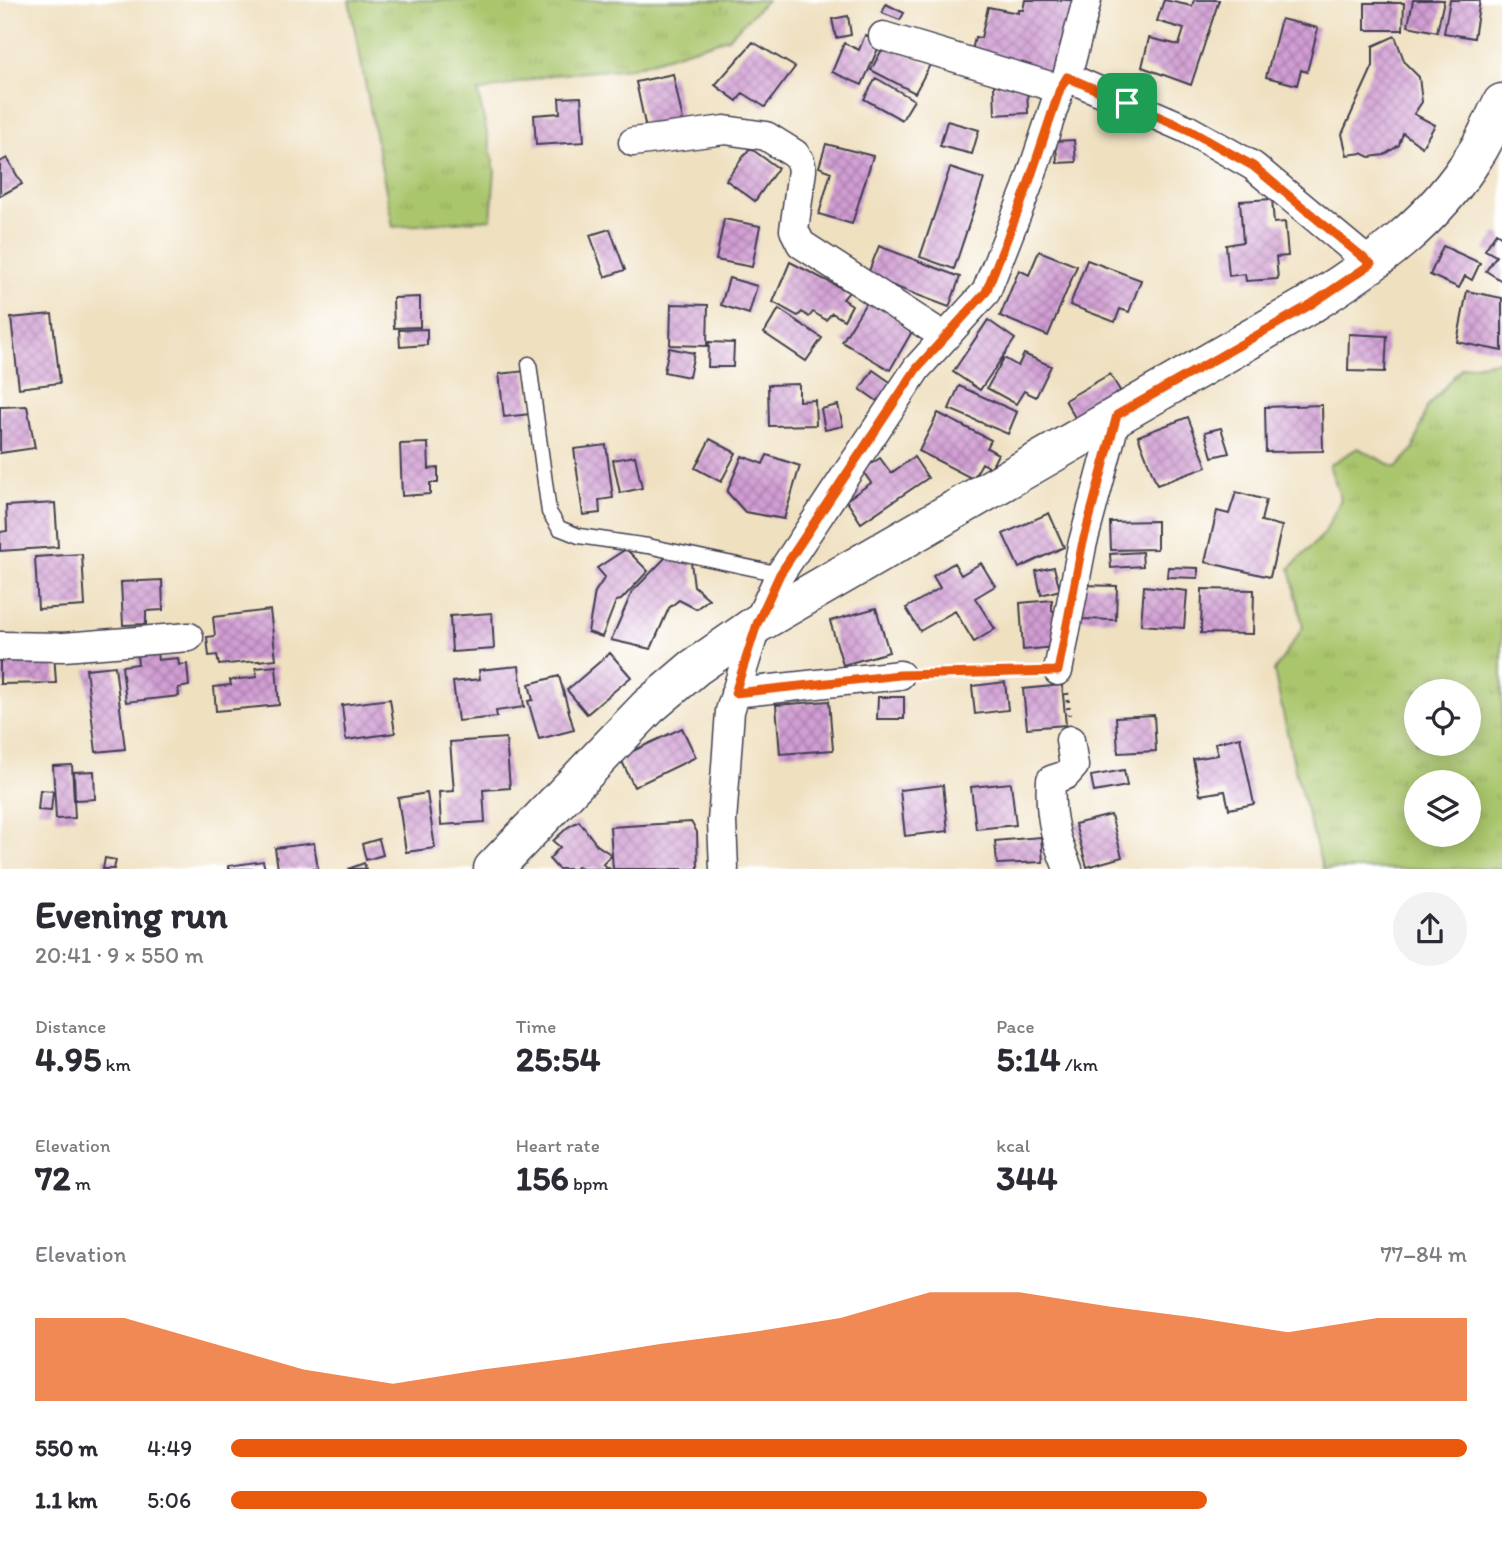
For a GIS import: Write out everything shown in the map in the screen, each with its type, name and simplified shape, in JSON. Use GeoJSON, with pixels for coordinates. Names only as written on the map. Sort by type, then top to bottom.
{"type":"FeatureCollection","features":[{"type":"Feature","properties":{"kind":"main road"},"geometry":{"type":"LineString","coordinates":[[493,869],[648,707],[694,668],[757,624],[1310,305],[1371,264],[1412,232],[1434,210],[1475,155],[1502,103]]}},
{"type":"Feature","properties":{"kind":"street"},"geometry":{"type":"LineString","coordinates":[[724,869],[722,822],[730,711],[757,624],[780,574],[917,368],[986,292],[1027,188],[1063,83],[1087,0]]}},
{"type":"Feature","properties":{"kind":"street"},"geometry":{"type":"LineString","coordinates":[[883,36],[1063,83],[1187,129],[1253,166],[1371,264]]}},
{"type":"Feature","properties":{"kind":"street"},"geometry":{"type":"LineString","coordinates":[[633,142],[725,131],[766,136],[795,154],[802,170],[794,230],[796,238],[801,244],[945,337]]}},
{"type":"Feature","properties":{"kind":"street"},"geometry":{"type":"LineString","coordinates":[[1058,671],[1082,546],[1117,415]]}},
{"type":"Feature","properties":{"kind":"street"},"geometry":{"type":"LineString","coordinates":[[0,646],[64,647],[189,637]]}},
{"type":"Feature","properties":{"kind":"street"},"geometry":{"type":"LineString","coordinates":[[735,693],[900,675]]}},
{"type":"Feature","properties":{"kind":"street"},"geometry":{"type":"LineString","coordinates":[[1068,869],[1055,835],[1050,794],[1051,780],[1066,775],[1074,766],[1070,740]]}},
{"type":"Feature","properties":{"kind":"lane"},"geometry":{"type":"LineString","coordinates":[[529,364],[549,512],[559,528],[579,536],[648,546],[780,574]]}},
{"type":"Feature","properties":{"kind":"path"},"geometry":{"type":"LineString","coordinates":[[900,675],[1058,671],[1066,679],[1070,740]]}},
{"type":"Feature","properties":{"kind":"green space"},"geometry":{"type":"Polygon","coordinates":[[[349,0],[767,0],[728,38],[631,68],[551,75],[478,92],[495,170],[491,219],[393,227],[349,0]]]}},
{"type":"Feature","properties":{"kind":"green space"},"geometry":{"type":"Polygon","coordinates":[[[1502,362],[1502,869],[1323,869],[1296,774],[1274,671],[1303,627],[1290,568],[1324,534],[1341,499],[1329,465],[1358,448],[1396,468],[1413,450],[1427,407],[1462,367],[1502,362]]]}},
{"type":"Feature","properties":{"kind":"building"},"geometry":{"type":"Polygon","coordinates":[[[1025,0],[1075,0],[1059,75],[970,60],[975,37],[981,38],[988,7],[1018,13],[1018,10],[1023,10],[1025,0]]]}},
{"type":"Feature","properties":{"kind":"building"},"geometry":{"type":"Polygon","coordinates":[[[1164,0],[1192,6],[1194,0],[1219,0],[1191,85],[1142,67],[1149,38],[1179,45],[1184,29],[1157,21],[1164,0]]]}},
{"type":"Feature","properties":{"kind":"building"},"geometry":{"type":"Polygon","coordinates":[[[1413,0],[1444,0],[1437,32],[1408,26],[1413,0]]]}},
{"type":"Feature","properties":{"kind":"building"},"geometry":{"type":"Polygon","coordinates":[[[1450,0],[1480,0],[1474,38],[1444,33],[1450,0]]]}},
{"type":"Feature","properties":{"kind":"building"},"geometry":{"type":"Polygon","coordinates":[[[1365,3],[1404,3],[1403,30],[1365,30],[1365,3]]]}},
{"type":"Feature","properties":{"kind":"building"},"geometry":{"type":"Polygon","coordinates":[[[886,4],[904,13],[900,20],[882,13],[886,4]]]}},
{"type":"Feature","properties":{"kind":"building"},"geometry":{"type":"Polygon","coordinates":[[[848,16],[851,35],[836,38],[832,19],[848,16]]]}},
{"type":"Feature","properties":{"kind":"building"},"geometry":{"type":"Polygon","coordinates":[[[1281,19],[1318,28],[1307,72],[1301,70],[1297,85],[1266,77],[1281,19]]]}},
{"type":"Feature","properties":{"kind":"building"},"geometry":{"type":"Polygon","coordinates":[[[865,35],[881,42],[862,85],[832,72],[844,43],[859,50],[865,35]]]}},
{"type":"Feature","properties":{"kind":"building"},"geometry":{"type":"Polygon","coordinates":[[[1395,36],[1405,63],[1419,77],[1422,102],[1414,114],[1435,125],[1422,147],[1403,133],[1399,145],[1384,155],[1347,155],[1342,134],[1373,66],[1373,46],[1395,36]]]}},
{"type":"Feature","properties":{"kind":"building"},"geometry":{"type":"Polygon","coordinates":[[[753,42],[795,67],[765,107],[743,93],[737,101],[715,85],[753,42]]]}},
{"type":"Feature","properties":{"kind":"building"},"geometry":{"type":"Polygon","coordinates":[[[886,42],[930,65],[915,93],[871,70],[886,42]]]}},
{"type":"Feature","properties":{"kind":"building"},"geometry":{"type":"Polygon","coordinates":[[[673,74],[683,121],[646,129],[636,82],[673,74]]]}},
{"type":"Feature","properties":{"kind":"building"},"geometry":{"type":"Polygon","coordinates":[[[876,78],[914,100],[902,120],[864,99],[876,78]]]}},
{"type":"Feature","properties":{"kind":"building"},"geometry":{"type":"Polygon","coordinates":[[[1027,84],[1028,113],[995,115],[994,85],[1027,84]]]}},
{"type":"Feature","properties":{"kind":"building"},"geometry":{"type":"Polygon","coordinates":[[[581,97],[584,142],[536,145],[534,115],[560,113],[559,98],[581,97]]]}},
{"type":"Feature","properties":{"kind":"building"},"geometry":{"type":"Polygon","coordinates":[[[947,121],[979,130],[972,154],[940,146],[947,121]]]}},
{"type":"Feature","properties":{"kind":"building"},"geometry":{"type":"Polygon","coordinates":[[[1074,140],[1076,162],[1057,163],[1056,141],[1074,140]]]}},
{"type":"Feature","properties":{"kind":"building"},"geometry":{"type":"Polygon","coordinates":[[[826,144],[873,156],[852,224],[819,214],[831,172],[819,167],[826,144]]]}},
{"type":"Feature","properties":{"kind":"building"},"geometry":{"type":"Polygon","coordinates":[[[750,148],[778,168],[755,201],[726,180],[750,148]]]}},
{"type":"Feature","properties":{"kind":"building"},"geometry":{"type":"Polygon","coordinates":[[[7,158],[22,184],[0,196],[0,162],[7,158]]]}},
{"type":"Feature","properties":{"kind":"building"},"geometry":{"type":"Polygon","coordinates":[[[950,168],[984,179],[954,269],[920,257],[950,168]]]}},
{"type":"Feature","properties":{"kind":"building"},"geometry":{"type":"Polygon","coordinates":[[[1272,199],[1274,223],[1285,222],[1288,256],[1276,257],[1278,279],[1246,281],[1245,274],[1229,276],[1226,245],[1243,242],[1240,201],[1272,199]]]}},
{"type":"Feature","properties":{"kind":"building"},"geometry":{"type":"Polygon","coordinates":[[[724,219],[760,226],[752,267],[716,260],[724,219]]]}},
{"type":"Feature","properties":{"kind":"building"},"geometry":{"type":"Polygon","coordinates":[[[610,229],[625,270],[605,277],[590,235],[610,229]]]}},
{"type":"Feature","properties":{"kind":"building"},"geometry":{"type":"Polygon","coordinates":[[[1496,233],[1502,237],[1502,281],[1486,271],[1496,256],[1485,250],[1496,233]]]}},
{"type":"Feature","properties":{"kind":"building"},"geometry":{"type":"Polygon","coordinates":[[[879,246],[960,277],[949,307],[867,276],[879,246]]]}},
{"type":"Feature","properties":{"kind":"building"},"geometry":{"type":"Polygon","coordinates":[[[1443,246],[1480,263],[1472,280],[1465,276],[1459,288],[1430,275],[1443,246]]]}},
{"type":"Feature","properties":{"kind":"building"},"geometry":{"type":"Polygon","coordinates":[[[1039,251],[1077,266],[1048,336],[1000,316],[1019,270],[1029,275],[1039,251]]]}},
{"type":"Feature","properties":{"kind":"building"},"geometry":{"type":"Polygon","coordinates":[[[1087,260],[1141,280],[1129,312],[1120,309],[1115,322],[1070,305],[1087,260]]]}},
{"type":"Feature","properties":{"kind":"building"},"geometry":{"type":"Polygon","coordinates":[[[790,262],[849,292],[843,299],[852,305],[844,320],[832,313],[826,320],[813,312],[809,317],[802,312],[798,316],[773,302],[790,262]]]}},
{"type":"Feature","properties":{"kind":"building"},"geometry":{"type":"Polygon","coordinates":[[[729,278],[757,286],[749,314],[721,305],[729,278]]]}},
{"type":"Feature","properties":{"kind":"building"},"geometry":{"type":"Polygon","coordinates":[[[1467,291],[1502,298],[1502,351],[1457,342],[1467,291]]]}},
{"type":"Feature","properties":{"kind":"building"},"geometry":{"type":"Polygon","coordinates":[[[420,297],[420,327],[394,328],[393,298],[420,297]]]}},
{"type":"Feature","properties":{"kind":"building"},"geometry":{"type":"Polygon","coordinates":[[[867,301],[914,328],[890,370],[842,342],[867,301]]]}},
{"type":"Feature","properties":{"kind":"building"},"geometry":{"type":"Polygon","coordinates":[[[671,304],[708,305],[707,346],[670,345],[671,304]]]}},
{"type":"Feature","properties":{"kind":"building"},"geometry":{"type":"Polygon","coordinates":[[[779,309],[822,338],[806,361],[764,333],[779,309]]]}},
{"type":"Feature","properties":{"kind":"building"},"geometry":{"type":"Polygon","coordinates":[[[52,314],[60,383],[19,388],[11,318],[52,314]]]}},
{"type":"Feature","properties":{"kind":"building"},"geometry":{"type":"Polygon","coordinates":[[[988,320],[1015,339],[980,390],[953,372],[988,320]]]}},
{"type":"Feature","properties":{"kind":"building"},"geometry":{"type":"Polygon","coordinates":[[[427,329],[427,345],[400,347],[399,330],[427,329]]]}},
{"type":"Feature","properties":{"kind":"building"},"geometry":{"type":"Polygon","coordinates":[[[1349,334],[1387,336],[1385,372],[1348,371],[1349,334]]]}},
{"type":"Feature","properties":{"kind":"building"},"geometry":{"type":"Polygon","coordinates":[[[709,342],[734,343],[733,367],[708,367],[709,342]]]}},
{"type":"Feature","properties":{"kind":"building"},"geometry":{"type":"Polygon","coordinates":[[[669,348],[694,353],[689,377],[664,372],[669,348]]]}},
{"type":"Feature","properties":{"kind":"building"},"geometry":{"type":"Polygon","coordinates":[[[1024,354],[1051,366],[1036,397],[1024,391],[1016,404],[987,388],[1004,358],[1018,366],[1024,354]]]}},
{"type":"Feature","properties":{"kind":"building"},"geometry":{"type":"Polygon","coordinates":[[[873,370],[893,384],[880,403],[860,389],[873,370]]]}},
{"type":"Feature","properties":{"kind":"building"},"geometry":{"type":"Polygon","coordinates":[[[525,371],[530,414],[504,417],[499,374],[525,371]]]}},
{"type":"Feature","properties":{"kind":"building"},"geometry":{"type":"Polygon","coordinates":[[[1110,374],[1125,399],[1079,425],[1065,400],[1110,374]]]}},
{"type":"Feature","properties":{"kind":"building"},"geometry":{"type":"Polygon","coordinates":[[[799,384],[799,401],[815,400],[816,425],[769,426],[768,385],[799,384]]]}},
{"type":"Feature","properties":{"kind":"building"},"geometry":{"type":"Polygon","coordinates":[[[959,386],[1017,412],[1008,434],[949,409],[959,386]]]}},
{"type":"Feature","properties":{"kind":"building"},"geometry":{"type":"Polygon","coordinates":[[[838,405],[843,426],[825,430],[821,409],[838,405]]]}},
{"type":"Feature","properties":{"kind":"building"},"geometry":{"type":"Polygon","coordinates":[[[1322,405],[1323,451],[1266,452],[1265,407],[1322,405]]]}},
{"type":"Feature","properties":{"kind":"building"},"geometry":{"type":"Polygon","coordinates":[[[27,406],[35,448],[0,453],[0,407],[27,406]]]}},
{"type":"Feature","properties":{"kind":"building"},"geometry":{"type":"Polygon","coordinates":[[[938,413],[991,440],[987,448],[998,454],[991,468],[982,463],[973,479],[919,451],[938,413]]]}},
{"type":"Feature","properties":{"kind":"building"},"geometry":{"type":"Polygon","coordinates":[[[1188,417],[1207,467],[1157,485],[1138,436],[1188,417]]]}},
{"type":"Feature","properties":{"kind":"building"},"geometry":{"type":"Polygon","coordinates":[[[1221,428],[1229,453],[1212,457],[1205,432],[1221,428]]]}},
{"type":"Feature","properties":{"kind":"building"},"geometry":{"type":"Polygon","coordinates":[[[710,439],[736,453],[721,482],[695,468],[710,439]]]}},
{"type":"Feature","properties":{"kind":"building"},"geometry":{"type":"Polygon","coordinates":[[[428,443],[429,469],[438,468],[438,483],[430,483],[430,494],[402,496],[400,444],[428,443]]]}},
{"type":"Feature","properties":{"kind":"building"},"geometry":{"type":"Polygon","coordinates":[[[606,445],[613,498],[599,500],[600,513],[583,515],[574,449],[606,445]]]}},
{"type":"Feature","properties":{"kind":"building"},"geometry":{"type":"Polygon","coordinates":[[[767,455],[800,466],[784,519],[745,512],[727,492],[742,456],[763,464],[767,455]]]}},
{"type":"Feature","properties":{"kind":"building"},"geometry":{"type":"Polygon","coordinates":[[[635,456],[642,488],[620,493],[613,460],[635,456]]]}},
{"type":"Feature","properties":{"kind":"building"},"geometry":{"type":"Polygon","coordinates":[[[914,457],[928,478],[861,523],[846,500],[871,483],[862,470],[880,458],[891,473],[914,457]]]}},
{"type":"Feature","properties":{"kind":"building"},"geometry":{"type":"Polygon","coordinates":[[[1236,492],[1266,500],[1261,521],[1282,526],[1270,577],[1205,562],[1217,511],[1229,514],[1236,492]]]}},
{"type":"Feature","properties":{"kind":"building"},"geometry":{"type":"Polygon","coordinates":[[[55,503],[58,547],[0,551],[0,532],[7,531],[6,506],[55,503]]]}},
{"type":"Feature","properties":{"kind":"building"},"geometry":{"type":"Polygon","coordinates":[[[1049,513],[1064,547],[1019,568],[1003,534],[1049,513]]]}},
{"type":"Feature","properties":{"kind":"building"},"geometry":{"type":"Polygon","coordinates":[[[1157,521],[1157,549],[1111,550],[1110,522],[1157,521]]]}},
{"type":"Feature","properties":{"kind":"building"},"geometry":{"type":"Polygon","coordinates":[[[626,549],[648,571],[621,600],[616,601],[602,637],[588,632],[595,592],[605,577],[597,568],[626,549]]]}},
{"type":"Feature","properties":{"kind":"building"},"geometry":{"type":"Polygon","coordinates":[[[1142,552],[1143,566],[1111,568],[1110,554],[1142,552]]]}},
{"type":"Feature","properties":{"kind":"building"},"geometry":{"type":"Polygon","coordinates":[[[82,554],[85,606],[38,609],[35,557],[82,554]]]}},
{"type":"Feature","properties":{"kind":"building"},"geometry":{"type":"Polygon","coordinates":[[[668,555],[691,562],[694,586],[709,599],[696,609],[679,600],[669,608],[651,649],[611,640],[632,592],[668,555]]]}},
{"type":"Feature","properties":{"kind":"building"},"geometry":{"type":"Polygon","coordinates":[[[954,563],[961,575],[981,563],[995,586],[975,598],[995,629],[974,642],[955,611],[920,631],[906,608],[940,588],[933,576],[954,563]]]}},
{"type":"Feature","properties":{"kind":"building"},"geometry":{"type":"Polygon","coordinates":[[[1054,567],[1060,590],[1041,595],[1036,571],[1054,567]]]}},
{"type":"Feature","properties":{"kind":"building"},"geometry":{"type":"Polygon","coordinates":[[[1168,567],[1198,568],[1198,578],[1167,577],[1168,567]]]}},
{"type":"Feature","properties":{"kind":"building"},"geometry":{"type":"Polygon","coordinates":[[[162,580],[163,610],[146,611],[146,624],[123,625],[121,582],[162,580]]]}},
{"type":"Feature","properties":{"kind":"building"},"geometry":{"type":"Polygon","coordinates":[[[1081,585],[1117,586],[1116,620],[1080,619],[1081,585]]]}},
{"type":"Feature","properties":{"kind":"building"},"geometry":{"type":"Polygon","coordinates":[[[1144,586],[1187,591],[1184,628],[1141,625],[1144,586]]]}},
{"type":"Feature","properties":{"kind":"building"},"geometry":{"type":"Polygon","coordinates":[[[1202,589],[1254,590],[1253,634],[1201,633],[1202,589]]]}},
{"type":"Feature","properties":{"kind":"building"},"geometry":{"type":"Polygon","coordinates":[[[1052,600],[1052,611],[1058,611],[1055,647],[1023,650],[1020,603],[1052,600]]]}},
{"type":"Feature","properties":{"kind":"building"},"geometry":{"type":"Polygon","coordinates":[[[876,608],[889,652],[843,665],[830,621],[876,608]]]}},
{"type":"Feature","properties":{"kind":"building"},"geometry":{"type":"Polygon","coordinates":[[[270,610],[276,659],[219,665],[217,655],[209,656],[207,637],[215,636],[213,617],[270,610]]]}},
{"type":"Feature","properties":{"kind":"building"},"geometry":{"type":"Polygon","coordinates":[[[492,613],[494,649],[452,652],[450,616],[492,613]]]}},
{"type":"Feature","properties":{"kind":"building"},"geometry":{"type":"Polygon","coordinates":[[[54,652],[56,683],[0,684],[0,654],[54,652]]]}},
{"type":"Feature","properties":{"kind":"building"},"geometry":{"type":"Polygon","coordinates":[[[157,653],[158,660],[178,658],[179,665],[187,664],[189,686],[178,688],[179,696],[126,702],[122,666],[138,664],[137,655],[157,653]]]}},
{"type":"Feature","properties":{"kind":"building"},"geometry":{"type":"Polygon","coordinates":[[[610,653],[631,677],[587,714],[567,690],[610,653]]]}},
{"type":"Feature","properties":{"kind":"building"},"geometry":{"type":"Polygon","coordinates":[[[115,666],[125,749],[96,752],[86,669],[115,666]]]}},
{"type":"Feature","properties":{"kind":"building"},"geometry":{"type":"Polygon","coordinates":[[[276,666],[279,705],[216,711],[214,687],[231,685],[230,680],[257,677],[256,668],[276,666]]]}},
{"type":"Feature","properties":{"kind":"building"},"geometry":{"type":"Polygon","coordinates":[[[519,666],[524,707],[496,711],[497,717],[458,721],[453,682],[480,679],[479,670],[519,666]]]}},
{"type":"Feature","properties":{"kind":"building"},"geometry":{"type":"Polygon","coordinates":[[[559,676],[574,730],[539,739],[528,701],[533,700],[529,684],[559,676]]]}},
{"type":"Feature","properties":{"kind":"building"},"geometry":{"type":"Polygon","coordinates":[[[1005,682],[1008,710],[975,714],[972,686],[1005,682]]]}},
{"type":"Feature","properties":{"kind":"building"},"geometry":{"type":"Polygon","coordinates":[[[1062,685],[1066,725],[1027,728],[1023,689],[1062,685]]]}},
{"type":"Feature","properties":{"kind":"building"},"geometry":{"type":"Polygon","coordinates":[[[878,697],[904,697],[904,719],[877,719],[878,697]]]}},
{"type":"Feature","properties":{"kind":"building"},"geometry":{"type":"Polygon","coordinates":[[[390,699],[395,733],[346,740],[342,705],[390,699]]]}},
{"type":"Feature","properties":{"kind":"building"},"geometry":{"type":"Polygon","coordinates":[[[829,701],[833,750],[780,754],[776,705],[829,701]]]}},
{"type":"Feature","properties":{"kind":"building"},"geometry":{"type":"Polygon","coordinates":[[[1154,715],[1156,751],[1118,753],[1116,717],[1154,715]]]}},
{"type":"Feature","properties":{"kind":"building"},"geometry":{"type":"Polygon","coordinates":[[[682,728],[696,757],[634,787],[620,757],[682,728]]]}},
{"type":"Feature","properties":{"kind":"building"},"geometry":{"type":"Polygon","coordinates":[[[1240,737],[1254,804],[1229,809],[1225,791],[1200,795],[1193,759],[1218,755],[1215,743],[1240,737]]]}},
{"type":"Feature","properties":{"kind":"building"},"geometry":{"type":"Polygon","coordinates":[[[506,738],[510,788],[483,790],[485,822],[441,825],[439,792],[454,791],[450,742],[506,738]]]}},
{"type":"Feature","properties":{"kind":"building"},"geometry":{"type":"Polygon","coordinates":[[[72,765],[75,818],[56,819],[53,766],[72,765]]]}},
{"type":"Feature","properties":{"kind":"building"},"geometry":{"type":"Polygon","coordinates":[[[1124,770],[1127,786],[1094,792],[1091,776],[1124,770]]]}},
{"type":"Feature","properties":{"kind":"building"},"geometry":{"type":"Polygon","coordinates":[[[94,771],[95,799],[75,800],[74,772],[94,771]]]}},
{"type":"Feature","properties":{"kind":"building"},"geometry":{"type":"Polygon","coordinates":[[[1011,783],[1016,825],[976,829],[971,787],[1011,783]]]}},
{"type":"Feature","properties":{"kind":"building"},"geometry":{"type":"Polygon","coordinates":[[[943,785],[948,831],[905,836],[900,790],[943,785]]]}},
{"type":"Feature","properties":{"kind":"building"},"geometry":{"type":"Polygon","coordinates":[[[40,790],[53,791],[51,811],[38,810],[40,790]]]}},
{"type":"Feature","properties":{"kind":"building"},"geometry":{"type":"Polygon","coordinates":[[[427,793],[435,848],[406,852],[398,798],[427,793]]]}},
{"type":"Feature","properties":{"kind":"building"},"geometry":{"type":"Polygon","coordinates":[[[1111,815],[1122,857],[1087,867],[1075,824],[1111,815]]]}},
{"type":"Feature","properties":{"kind":"building"},"geometry":{"type":"Polygon","coordinates":[[[579,821],[597,845],[612,855],[603,864],[610,869],[582,869],[578,866],[575,869],[558,869],[549,859],[560,847],[553,841],[579,821]]]}},
{"type":"Feature","properties":{"kind":"building"},"geometry":{"type":"Polygon","coordinates":[[[691,822],[697,832],[698,869],[613,869],[610,827],[691,822]]]}},
{"type":"Feature","properties":{"kind":"building"},"geometry":{"type":"Polygon","coordinates":[[[1041,837],[1043,862],[997,864],[995,841],[1041,837]]]}},
{"type":"Feature","properties":{"kind":"building"},"geometry":{"type":"Polygon","coordinates":[[[379,839],[383,855],[366,860],[362,844],[379,839]]]}},
{"type":"Feature","properties":{"kind":"building"},"geometry":{"type":"Polygon","coordinates":[[[314,843],[318,869],[278,869],[275,848],[314,843]]]}},
{"type":"Feature","properties":{"kind":"building"},"geometry":{"type":"Polygon","coordinates":[[[105,858],[116,860],[114,869],[103,869],[105,858]]]}},
{"type":"Feature","properties":{"kind":"building"},"geometry":{"type":"Polygon","coordinates":[[[263,861],[265,869],[228,869],[228,866],[263,861]]]}},
{"type":"Feature","properties":{"kind":"building"},"geometry":{"type":"Polygon","coordinates":[[[364,863],[366,869],[348,869],[364,863]]]}},
{"type":"Feature","properties":{"kind":"route"},"geometry":{"type":"LineString","coordinates":[[1067,77],[1127,103],[1187,129],[1253,166],[1371,264],[1310,305],[1117,415],[1082,546],[1058,671],[900,675],[735,693],[757,624],[780,574],[917,368],[986,292],[1027,188],[1060,89],[1067,77]]}}]}
